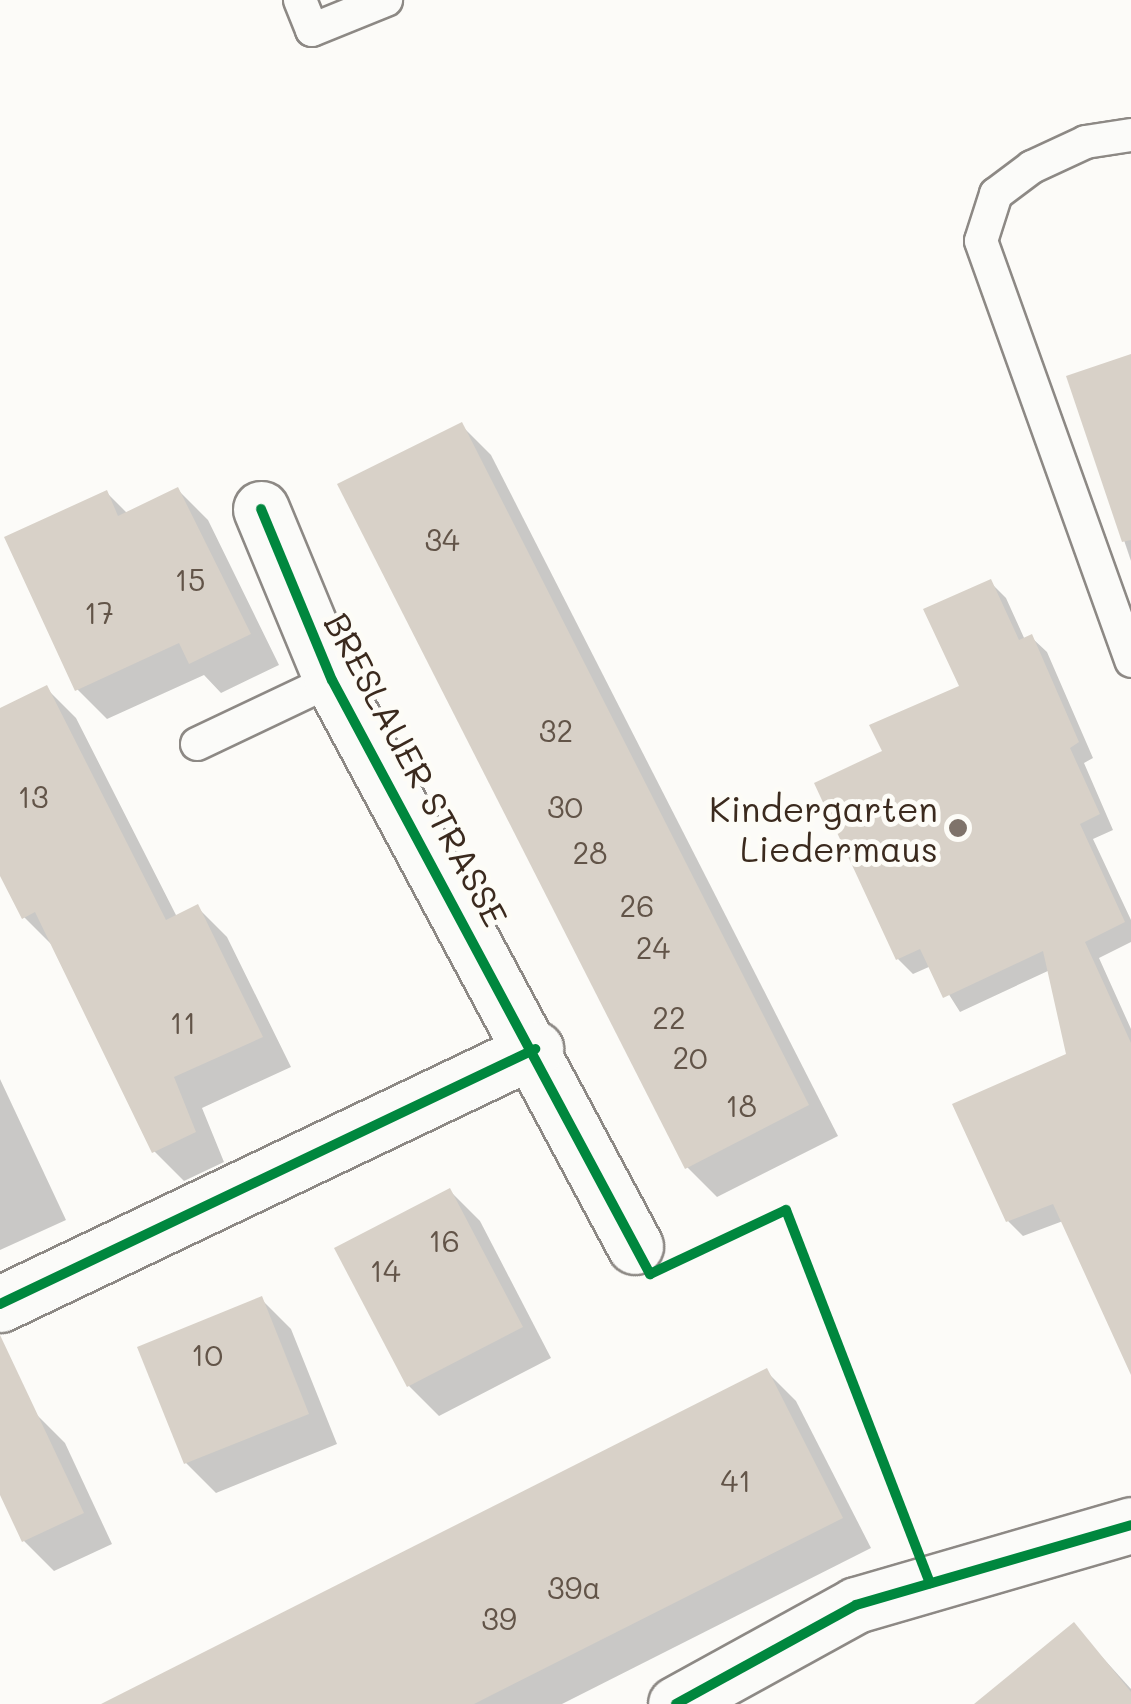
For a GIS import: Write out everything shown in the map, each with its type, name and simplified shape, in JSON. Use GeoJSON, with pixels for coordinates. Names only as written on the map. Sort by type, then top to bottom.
{"type":"FeatureCollection","features":[{"type":"Feature","properties":{"kind":"street","name":"BRESLAUER STRASSE"},"geometry":{"type":"LineString","coordinates":[[261,509],[332,680],[535,1049],[635,1246]]}},
{"type":"Feature","properties":{"kind":"street"},"geometry":{"type":"LineString","coordinates":[[0,1304],[535,1049]]}},
{"type":"Feature","properties":{"kind":"street"},"geometry":{"type":"LineString","coordinates":[[676,1704],[856,1605],[1131,1525]]}},
{"type":"Feature","properties":{"kind":"lane"},"geometry":{"type":"LineString","coordinates":[[300,0],[312,30],[386,0]]}},
{"type":"Feature","properties":{"kind":"lane"},"geometry":{"type":"LineString","coordinates":[[1131,135],[1086,142],[1032,166],[996,194],[981,240],[1131,661]]}},
{"type":"Feature","properties":{"kind":"lane"},"geometry":{"type":"LineString","coordinates":[[197,744],[332,680]]}},
{"type":"Feature","properties":{"kind":"building"},"geometry":{"type":"Polygon","coordinates":[[[1131,354],[1131,540],[1122,542],[1066,376],[1131,354]]]}},
{"type":"Feature","properties":{"kind":"building"},"geometry":{"type":"Polygon","coordinates":[[[462,422],[809,1105],[685,1169],[337,484],[462,422]]]}},
{"type":"Feature","properties":{"kind":"building"},"geometry":{"type":"Polygon","coordinates":[[[178,487],[251,634],[189,664],[179,643],[75,691],[4,537],[107,490],[118,516],[178,487]]]}},
{"type":"Feature","properties":{"kind":"building"},"geometry":{"type":"Polygon","coordinates":[[[991,579],[1019,640],[1032,634],[1079,742],[1070,748],[1100,814],[1080,824],[1125,922],[1085,942],[1131,1043],[1131,1375],[1053,1204],[1006,1222],[952,1104],[1066,1054],[1043,951],[943,998],[920,949],[896,960],[814,783],[882,751],[869,725],[959,686],[923,609],[991,579]]]}},
{"type":"Feature","properties":{"kind":"building"},"geometry":{"type":"Polygon","coordinates":[[[47,685],[166,920],[198,904],[263,1037],[174,1077],[196,1132],[152,1153],[35,912],[22,919],[0,876],[0,708],[47,685]]]}},
{"type":"Feature","properties":{"kind":"building"},"geometry":{"type":"Polygon","coordinates":[[[450,1188],[523,1327],[407,1387],[334,1248],[450,1188]]]}},
{"type":"Feature","properties":{"kind":"building"},"geometry":{"type":"Polygon","coordinates":[[[262,1296],[309,1414],[184,1464],[137,1347],[262,1296]]]}},
{"type":"Feature","properties":{"kind":"building"},"geometry":{"type":"Polygon","coordinates":[[[0,1335],[84,1513],[22,1542],[0,1495],[0,1335]]]}},
{"type":"Feature","properties":{"kind":"building"},"geometry":{"type":"Polygon","coordinates":[[[767,1368],[843,1518],[474,1704],[101,1704],[767,1368]]]}},
{"type":"Feature","properties":{"kind":"building"},"geometry":{"type":"Polygon","coordinates":[[[1074,1622],[1131,1692],[1131,1704],[974,1704],[1074,1622]]]}},
{"type":"Feature","properties":{"kind":"cycle path"},"geometry":{"type":"LineString","coordinates":[[261,509],[332,680],[650,1274],[786,1210],[930,1583]]}},
{"type":"Feature","properties":{"kind":"cycle path"},"geometry":{"type":"LineString","coordinates":[[0,1304],[535,1049]]}},
{"type":"Feature","properties":{"kind":"cycle path"},"geometry":{"type":"LineString","coordinates":[[676,1704],[856,1605],[1131,1525]]}},
{"type":"Feature","properties":{"kind":"place","name":"Kindergarten Liedermaus"},"geometry":{"type":"Point","coordinates":[958,828]}}]}
